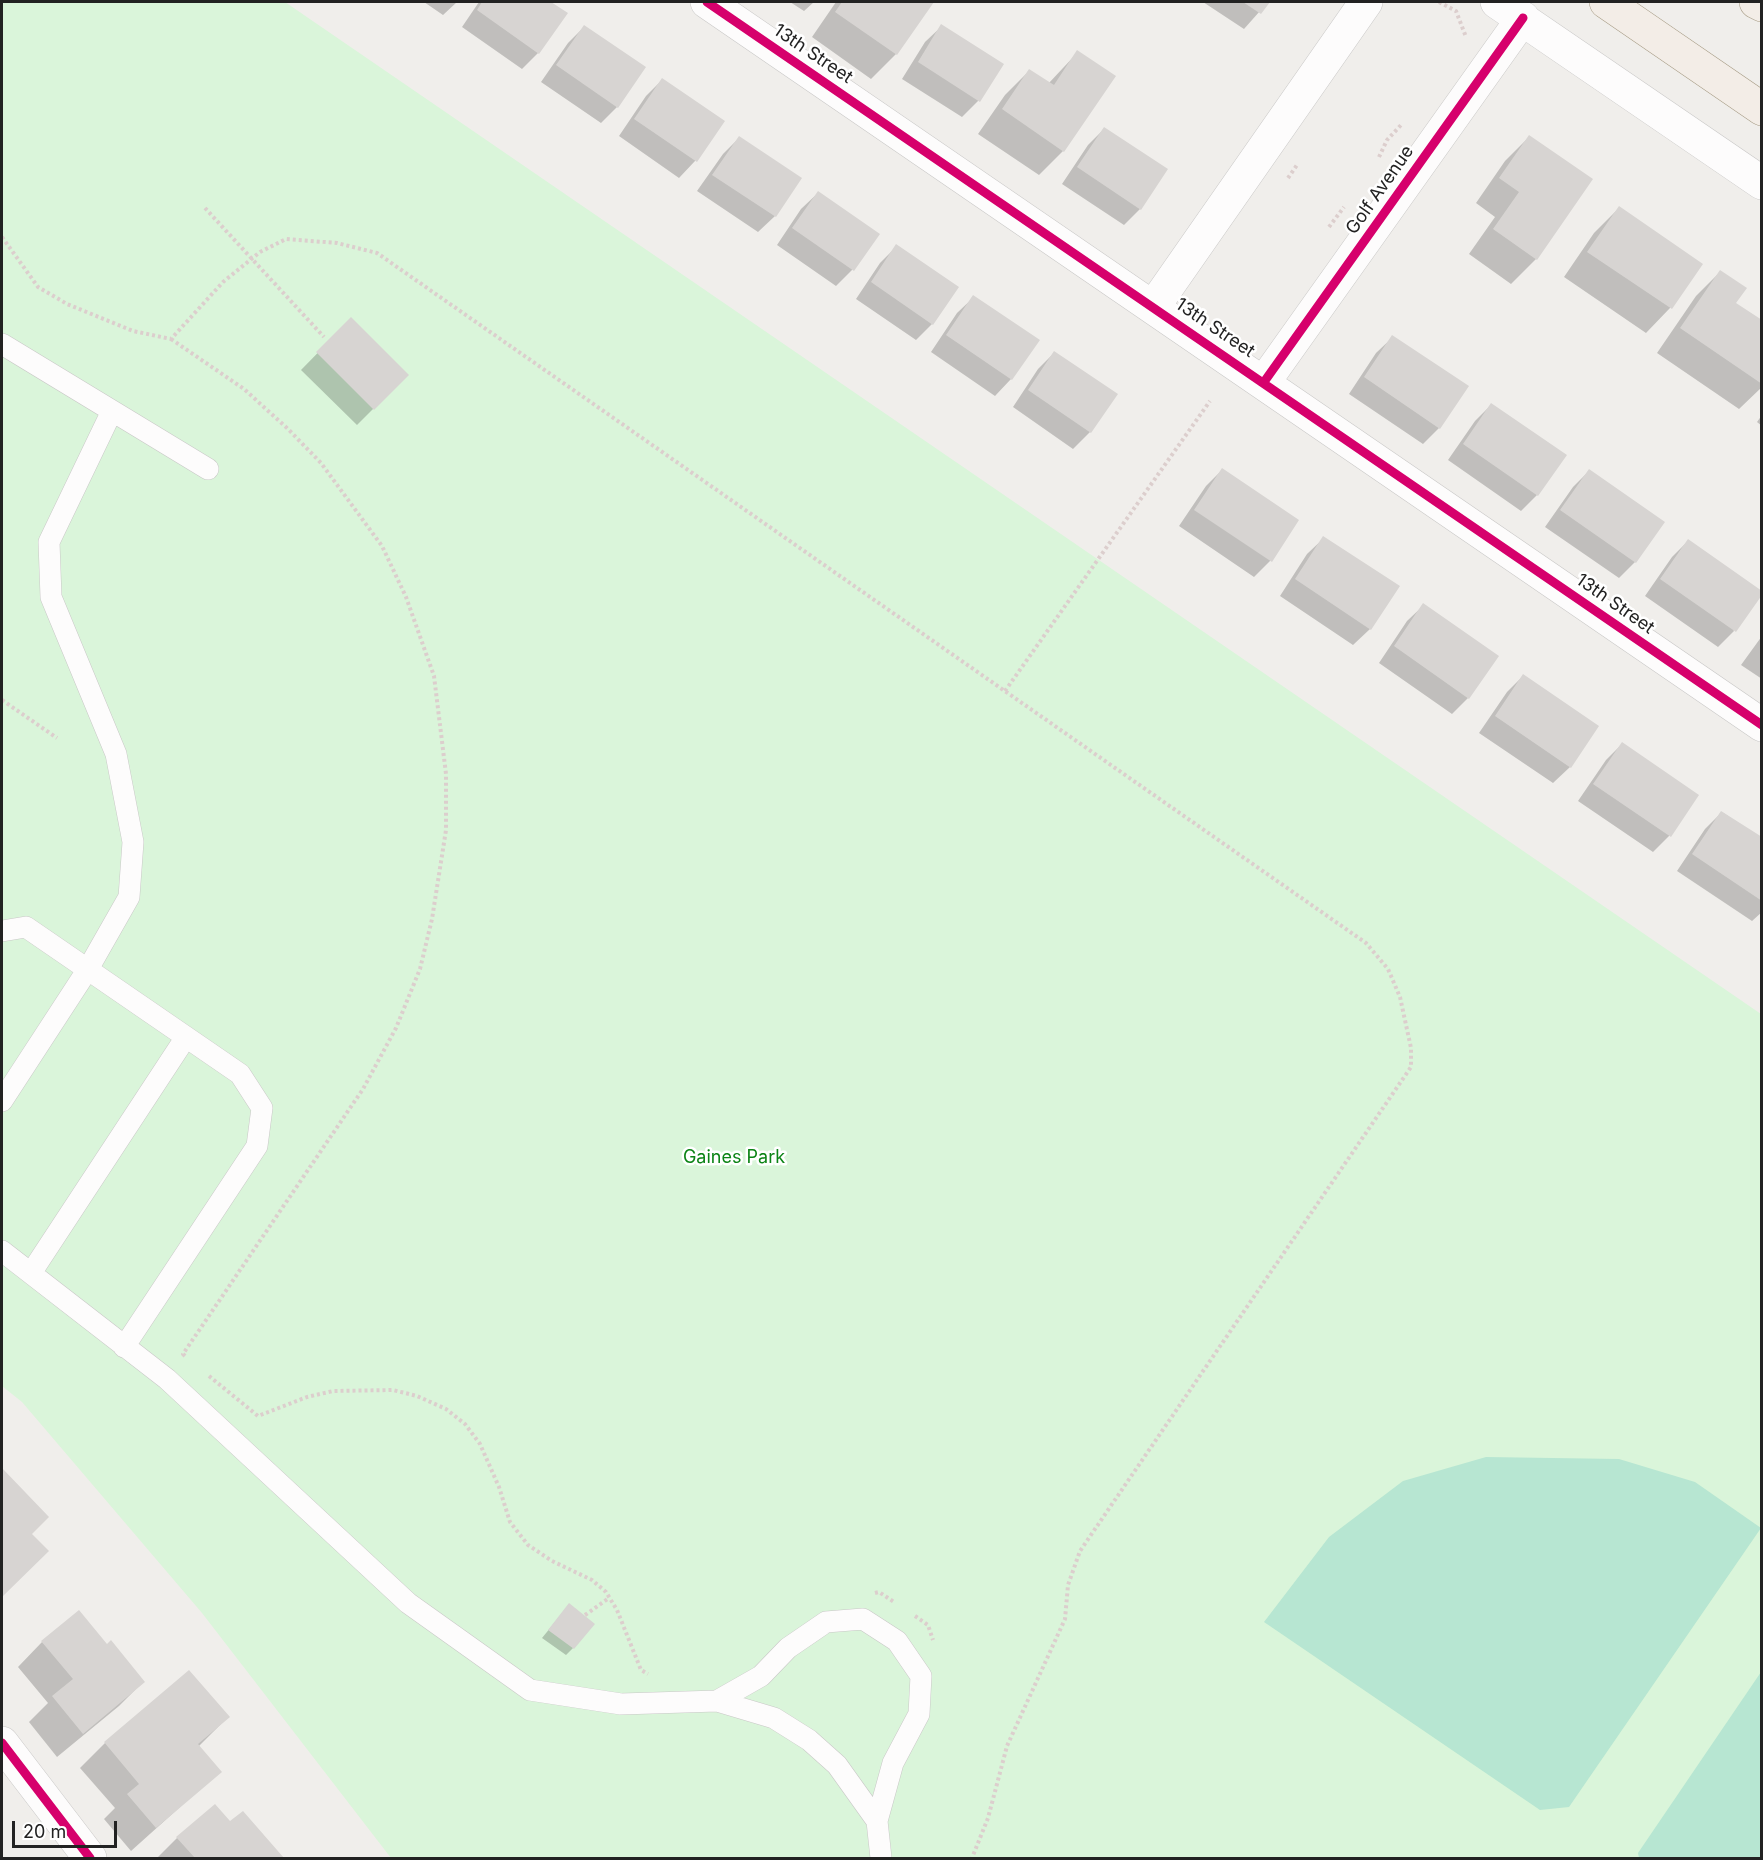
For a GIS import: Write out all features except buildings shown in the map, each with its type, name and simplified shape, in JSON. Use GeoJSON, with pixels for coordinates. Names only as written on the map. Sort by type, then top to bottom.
{"type":"FeatureCollection","features":[{"type":"Feature","properties":{"kind":"main road"},"geometry":{"type":"LineString","coordinates":[[1606,2],[1761,109]]}},
{"type":"Feature","properties":{"kind":"main road"},"geometry":{"type":"LineString","coordinates":[[1756,2],[1761,5]]}},
{"type":"Feature","properties":{"kind":"street","name":"13th Street"},"geometry":{"type":"LineString","coordinates":[[707,2],[1154,306],[1761,725]]}},
{"type":"Feature","properties":{"kind":"street"},"geometry":{"type":"LineString","coordinates":[[1154,306],[1366,2]]}},
{"type":"Feature","properties":{"kind":"street"},"geometry":{"type":"LineString","coordinates":[[1510,10],[1761,183]]}},
{"type":"Feature","properties":{"kind":"street","name":"Golf Avenue"},"geometry":{"type":"LineString","coordinates":[[1264,382],[1510,10]]}},
{"type":"Feature","properties":{"kind":"street"},"geometry":{"type":"LineString","coordinates":[[2,1743],[90,1858]]}},
{"type":"Feature","properties":{"kind":"lane"},"geometry":{"type":"LineString","coordinates":[[2,344],[208,469]]}},
{"type":"Feature","properties":{"kind":"lane"},"geometry":{"type":"LineString","coordinates":[[2,1101],[88,969],[129,897],[133,842],[116,754],[51,597],[50,542],[112,411]]}},
{"type":"Feature","properties":{"kind":"lane"},"geometry":{"type":"LineString","coordinates":[[2,931],[26,927],[88,969],[240,1074],[262,1108],[257,1146],[124,1347]]}},
{"type":"Feature","properties":{"kind":"lane"},"geometry":{"type":"LineString","coordinates":[[31,1273],[186,1037]]}},
{"type":"Feature","properties":{"kind":"lane"},"geometry":{"type":"LineString","coordinates":[[2,1251],[167,1379],[408,1603],[530,1690],[621,1704],[717,1701],[774,1718],[809,1740],[837,1765],[878,1821]]}},
{"type":"Feature","properties":{"kind":"lane"},"geometry":{"type":"LineString","coordinates":[[717,1701],[761,1676],[788,1648],[826,1622],[863,1619],[897,1641],[921,1676],[919,1714],[893,1763],[878,1821],[881,1858]]}},
{"type":"Feature","properties":{"kind":"path"},"geometry":{"type":"LineString","coordinates":[[205,208],[324,337]]}},
{"type":"Feature","properties":{"kind":"path"},"geometry":{"type":"LineString","coordinates":[[2,237],[38,287],[67,304],[133,331],[171,339],[244,389],[288,429],[321,463],[382,546],[406,597],[434,676],[446,774],[446,830],[432,919],[420,969],[396,1028],[363,1089],[183,1354],[191,1361]]}},
{"type":"Feature","properties":{"kind":"path"},"geometry":{"type":"LineString","coordinates":[[171,339],[223,282],[251,258],[286,239],[336,243],[376,253],[1366,943],[1388,969],[1400,997],[1411,1048],[1410,1067],[1396,1091],[1080,1551],[1068,1585],[1065,1619],[1007,1746],[988,1818],[972,1858]]}},
{"type":"Feature","properties":{"kind":"path"},"geometry":{"type":"LineString","coordinates":[[1005,691],[1210,401]]}},
{"type":"Feature","properties":{"kind":"path"},"geometry":{"type":"LineString","coordinates":[[2,700],[57,738]]}},
{"type":"Feature","properties":{"kind":"path"},"geometry":{"type":"LineString","coordinates":[[208,1375],[258,1416],[307,1397],[333,1390],[393,1390],[417,1396],[446,1409],[465,1424],[480,1444],[499,1487],[510,1522],[528,1545],[552,1561],[592,1580],[609,1598],[641,1670],[655,1678]]}},
{"type":"Feature","properties":{"kind":"path"},"geometry":{"type":"LineString","coordinates":[[870,1593],[879,1592],[899,1605]]}},
{"type":"Feature","properties":{"kind":"path"},"geometry":{"type":"LineString","coordinates":[[585,1615],[609,1598]]}},
{"type":"Feature","properties":{"kind":"path"},"geometry":{"type":"LineString","coordinates":[[909,1612],[928,1625],[936,1647]]}},
{"type":"Feature","properties":{"kind":"green space","name":"Gaines Park"},"geometry":{"type":"Polygon","coordinates":[[[2,2],[285,2],[1761,1014],[1761,1858],[391,1858],[202,1613],[22,1402],[2,1386],[2,2]]]}},
{"type":"Feature","properties":{"kind":"green space"},"geometry":{"type":"Polygon","coordinates":[[[1486,1457],[1619,1459],[1695,1482],[1761,1528],[1569,1807],[1540,1810],[1264,1622],[1329,1537],[1403,1481],[1486,1457]]]}},
{"type":"Feature","properties":{"kind":"green space"},"geometry":{"type":"Polygon","coordinates":[[[1761,1672],[1761,1858],[1639,1858],[1638,1853],[1761,1672]]]}},
{"type":"Feature","properties":{"kind":"cycle path"},"geometry":{"type":"LineString","coordinates":[[707,2],[1762,725]]}},
{"type":"Feature","properties":{"kind":"cycle path"},"geometry":{"type":"LineString","coordinates":[[1264,382],[1523,18]]}},
{"type":"Feature","properties":{"kind":"cycle path"},"geometry":{"type":"LineString","coordinates":[[2,1743],[90,1858]]}}]}
